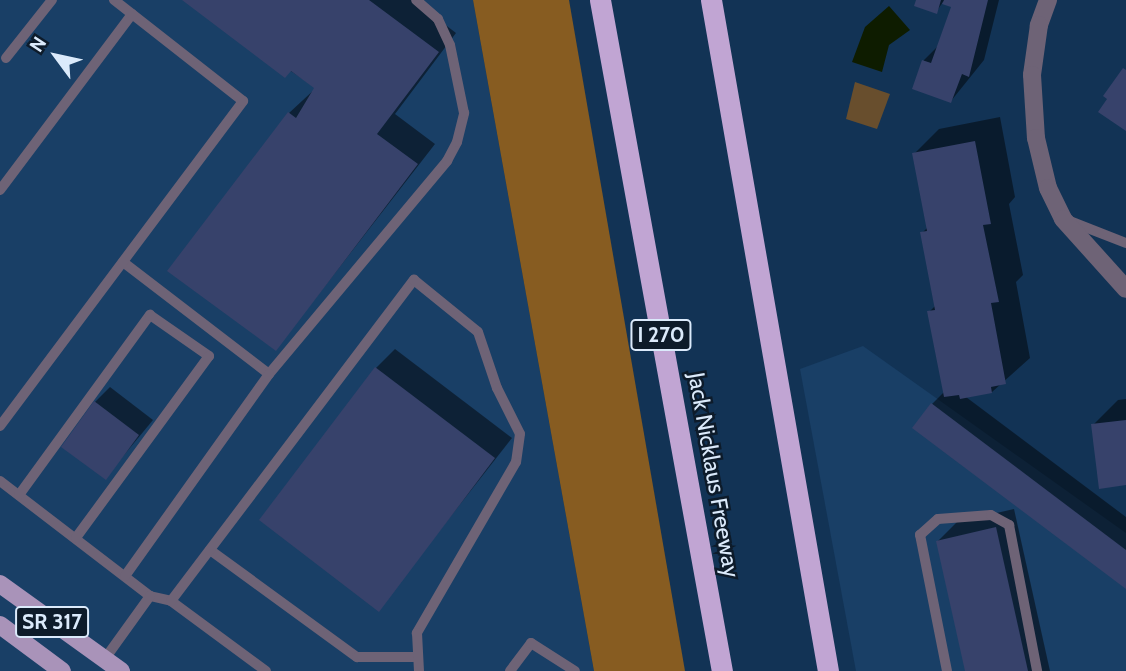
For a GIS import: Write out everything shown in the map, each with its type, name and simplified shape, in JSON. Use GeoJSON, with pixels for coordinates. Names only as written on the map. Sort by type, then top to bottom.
{"type":"FeatureCollection","features":[{"type":"Feature","properties":{"kind":"highway","name":"Jack Nicklaus Freeway"},"geometry":{"type":"LineString","coordinates":[[600,0],[722,671]]}},
{"type":"Feature","properties":{"kind":"highway"},"geometry":{"type":"LineString","coordinates":[[712,0],[828,671]]}},
{"type":"Feature","properties":{"kind":"main road","name":"SR 317"},"geometry":{"type":"LineString","coordinates":[[0,584],[121,671]]}},
{"type":"Feature","properties":{"kind":"main road","name":"SR 317"},"geometry":{"type":"LineString","coordinates":[[0,625],[62,671]]}},
{"type":"Feature","properties":{"kind":"street"},"geometry":{"type":"LineString","coordinates":[[1048,0],[1039,25],[1032,75],[1036,138],[1048,188],[1063,219],[1126,289]]}},
{"type":"Feature","properties":{"kind":"lane"},"geometry":{"type":"LineString","coordinates":[[2,59],[52,0]]}},
{"type":"Feature","properties":{"kind":"lane"},"geometry":{"type":"LineString","coordinates":[[0,426],[243,102],[114,0]]}},
{"type":"Feature","properties":{"kind":"lane"},"geometry":{"type":"LineString","coordinates":[[125,576],[269,374],[447,161],[457,142],[464,113],[450,45],[438,19],[416,0]]}},
{"type":"Feature","properties":{"kind":"lane"},"geometry":{"type":"LineString","coordinates":[[0,190],[132,14]]}},
{"type":"Feature","properties":{"kind":"lane"},"geometry":{"type":"LineString","coordinates":[[1063,219],[1126,243]]}},
{"type":"Feature","properties":{"kind":"lane"},"geometry":{"type":"LineString","coordinates":[[123,262],[269,374]]}},
{"type":"Feature","properties":{"kind":"lane"},"geometry":{"type":"LineString","coordinates":[[171,601],[414,280],[478,332],[497,388],[520,434],[516,462],[417,633],[419,671]]}},
{"type":"Feature","properties":{"kind":"lane"},"geometry":{"type":"LineString","coordinates":[[19,495],[150,315],[209,356],[76,538]]}},
{"type":"Feature","properties":{"kind":"lane"},"geometry":{"type":"LineString","coordinates":[[0,481],[150,596],[171,601],[265,671]]}},
{"type":"Feature","properties":{"kind":"lane"},"geometry":{"type":"LineString","coordinates":[[947,671],[920,535],[938,519],[991,515],[1009,524],[1037,671]]}},
{"type":"Feature","properties":{"kind":"lane"},"geometry":{"type":"LineString","coordinates":[[209,550],[357,657],[418,657]]}},
{"type":"Feature","properties":{"kind":"lane"},"geometry":{"type":"LineString","coordinates":[[104,660],[150,596]]}},
{"type":"Feature","properties":{"kind":"lane"},"geometry":{"type":"LineString","coordinates":[[510,671],[531,642],[575,671]]}},
{"type":"Feature","properties":{"kind":"shaded area"},"geometry":{"type":"Polygon","coordinates":[[[0,0],[473,0],[594,671],[0,671],[0,0]]]}},
{"type":"Feature","properties":{"kind":"shaded area"},"geometry":{"type":"Polygon","coordinates":[[[473,0],[569,0],[685,671],[594,671],[473,0]]]}},
{"type":"Feature","properties":{"kind":"shaded area"},"geometry":{"type":"Polygon","coordinates":[[[889,6],[910,30],[889,45],[882,72],[852,62],[865,27],[889,6]]]}},
{"type":"Feature","properties":{"kind":"shaded area"},"geometry":{"type":"Polygon","coordinates":[[[855,82],[890,94],[877,129],[846,119],[855,82]]]}},
{"type":"Feature","properties":{"kind":"shaded area"},"geometry":{"type":"Polygon","coordinates":[[[863,346],[1126,533],[1126,671],[856,671],[800,369],[863,346]]]}},
{"type":"Feature","properties":{"kind":"building"},"geometry":{"type":"Polygon","coordinates":[[[182,0],[369,0],[439,52],[377,134],[418,164],[276,351],[167,271],[288,112],[296,118],[314,88],[291,71],[285,78],[182,0]]]}},
{"type":"Feature","properties":{"kind":"building"},"geometry":{"type":"Polygon","coordinates":[[[916,0],[941,0],[937,14],[914,6],[916,0]]]}},
{"type":"Feature","properties":{"kind":"building"},"geometry":{"type":"Polygon","coordinates":[[[944,0],[988,0],[969,77],[962,74],[951,103],[912,89],[922,60],[931,63],[951,7],[942,4],[944,0]]]}},
{"type":"Feature","properties":{"kind":"building"},"geometry":{"type":"Polygon","coordinates":[[[1123,68],[1126,70],[1126,131],[1098,112],[1107,99],[1103,96],[1123,68]]]}},
{"type":"Feature","properties":{"kind":"building"},"geometry":{"type":"Polygon","coordinates":[[[975,141],[991,224],[983,225],[999,302],[991,303],[1006,384],[991,387],[992,393],[960,399],[959,395],[944,397],[927,311],[935,310],[920,232],[927,231],[912,153],[975,141]]]}},
{"type":"Feature","properties":{"kind":"building"},"geometry":{"type":"Polygon","coordinates":[[[375,367],[495,458],[379,612],[259,520],[375,367]]]}},
{"type":"Feature","properties":{"kind":"building"},"geometry":{"type":"Polygon","coordinates":[[[94,401],[139,435],[106,480],[61,447],[94,401]]]}},
{"type":"Feature","properties":{"kind":"building"},"geometry":{"type":"Polygon","coordinates":[[[931,403],[1126,550],[1126,589],[912,428],[931,403]]]}},
{"type":"Feature","properties":{"kind":"building"},"geometry":{"type":"Polygon","coordinates":[[[1126,420],[1126,485],[1099,489],[1091,424],[1126,420]]]}},
{"type":"Feature","properties":{"kind":"building"},"geometry":{"type":"Polygon","coordinates":[[[996,527],[1028,671],[965,671],[936,541],[996,527]]]}}]}
